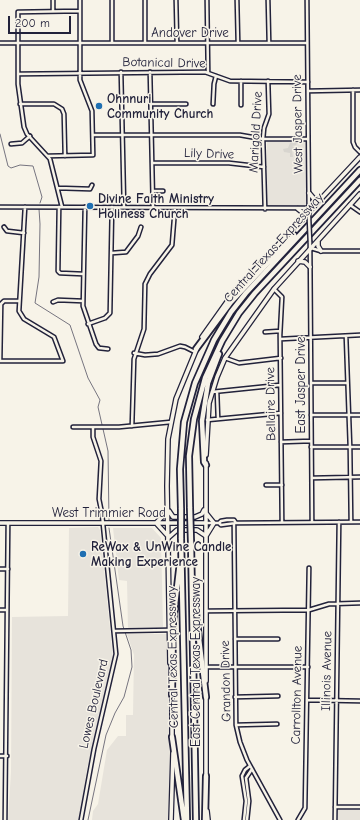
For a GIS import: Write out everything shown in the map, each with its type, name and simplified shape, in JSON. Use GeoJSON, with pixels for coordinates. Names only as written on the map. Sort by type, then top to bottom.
{"type":"FeatureCollection","features":[{"type":"Feature","properties":{"kind":"highway","name":"Central Texas Expressway"},"geometry":{"type":"LineString","coordinates":[[187,820],[180,469],[184,429],[190,401],[201,366],[216,336],[231,312],[246,293],[360,170]]}},
{"type":"Feature","properties":{"kind":"highway","name":"Central Texas Expressway"},"geometry":{"type":"LineString","coordinates":[[196,820],[189,456],[194,419],[206,378],[229,328],[262,285],[360,180]]}},
{"type":"Feature","properties":{"kind":"highway"},"geometry":{"type":"LineString","coordinates":[[196,350],[231,302],[299,231],[304,230]]}},
{"type":"Feature","properties":{"kind":"highway"},"geometry":{"type":"LineString","coordinates":[[206,465],[204,462],[202,438],[204,403],[213,368],[228,336],[229,328]]}},
{"type":"Feature","properties":{"kind":"highway"},"geometry":{"type":"LineString","coordinates":[[172,695],[175,599],[182,549]]}},
{"type":"Feature","properties":{"kind":"highway"},"geometry":{"type":"LineString","coordinates":[[192,587],[206,697]]}},
{"type":"Feature","properties":{"kind":"highway"},"geometry":{"type":"LineString","coordinates":[[172,737],[184,820]]}},
{"type":"Feature","properties":{"kind":"highway"},"geometry":{"type":"LineString","coordinates":[[206,776],[206,820]]}},
{"type":"Feature","properties":{"kind":"main road","name":"East Central Texas Expressway"},"geometry":{"type":"LineString","coordinates":[[171,820],[173,786],[172,695],[169,630],[167,462],[171,422],[181,384],[208,327],[230,298],[302,220],[309,210],[322,199],[360,157]]}},
{"type":"Feature","properties":{"kind":"main road"},"geometry":{"type":"LineString","coordinates":[[309,193],[315,200],[322,199]]}},
{"type":"Feature","properties":{"kind":"main road","name":"East Central Texas Expressway"},"geometry":{"type":"LineString","coordinates":[[206,776],[206,420],[211,392],[225,358],[274,289],[360,194]]}},
{"type":"Feature","properties":{"kind":"main road"},"geometry":{"type":"LineString","coordinates":[[298,209],[303,213],[302,220]]}},
{"type":"Feature","properties":{"kind":"main road"},"geometry":{"type":"LineString","coordinates":[[318,240],[318,246],[321,251]]}},
{"type":"Feature","properties":{"kind":"main road"},"geometry":{"type":"LineString","coordinates":[[298,261],[305,262],[310,266]]}},
{"type":"Feature","properties":{"kind":"main road"},"geometry":{"type":"LineString","coordinates":[[167,506],[170,514],[176,518],[199,516],[204,511],[205,506]]}},
{"type":"Feature","properties":{"kind":"main road"},"geometry":{"type":"LineString","coordinates":[[167,506],[164,515],[156,524],[162,528],[168,537],[177,530],[197,530],[206,536],[214,523],[205,511]]}},
{"type":"Feature","properties":{"kind":"main road","name":"West Trimmier Road"},"geometry":{"type":"LineString","coordinates":[[0,523],[205,523]]}},
{"type":"Feature","properties":{"kind":"street"},"geometry":{"type":"LineString","coordinates":[[53,0],[53,11]]}},
{"type":"Feature","properties":{"kind":"street"},"geometry":{"type":"LineString","coordinates":[[48,156],[93,155],[92,111],[81,86],[80,0]]}},
{"type":"Feature","properties":{"kind":"street"},"geometry":{"type":"LineString","coordinates":[[112,0],[112,42]]}},
{"type":"Feature","properties":{"kind":"street"},"geometry":{"type":"LineString","coordinates":[[145,0],[145,43]]}},
{"type":"Feature","properties":{"kind":"street"},"geometry":{"type":"LineString","coordinates":[[176,0],[177,43]]}},
{"type":"Feature","properties":{"kind":"street"},"geometry":{"type":"LineString","coordinates":[[207,0],[208,73]]}},
{"type":"Feature","properties":{"kind":"street"},"geometry":{"type":"LineString","coordinates":[[237,0],[238,43]]}},
{"type":"Feature","properties":{"kind":"street"},"geometry":{"type":"LineString","coordinates":[[268,0],[269,43]]}},
{"type":"Feature","properties":{"kind":"street","name":"West Jasper Drive"},"geometry":{"type":"LineString","coordinates":[[307,0],[310,248]]}},
{"type":"Feature","properties":{"kind":"street"},"geometry":{"type":"LineString","coordinates":[[80,11],[18,12],[18,74],[20,104],[24,127],[48,156],[58,188],[61,207],[58,271],[60,274],[83,274]]}},
{"type":"Feature","properties":{"kind":"street","name":"Andover Drive"},"geometry":{"type":"LineString","coordinates":[[0,43],[307,43]]}},
{"type":"Feature","properties":{"kind":"street","name":"Botanical Drive"},"geometry":{"type":"LineString","coordinates":[[18,74],[80,72],[208,73],[227,80],[308,82]]}},
{"type":"Feature","properties":{"kind":"street"},"geometry":{"type":"LineString","coordinates":[[121,72],[124,207]]}},
{"type":"Feature","properties":{"kind":"street"},"geometry":{"type":"LineString","coordinates":[[150,72],[154,208]]}},
{"type":"Feature","properties":{"kind":"street"},"geometry":{"type":"LineString","coordinates":[[214,104],[214,84],[216,76]]}},
{"type":"Feature","properties":{"kind":"street"},"geometry":{"type":"LineString","coordinates":[[241,81],[241,104]]}},
{"type":"Feature","properties":{"kind":"street","name":"Marigold Drive"},"geometry":{"type":"LineString","coordinates":[[265,208],[264,128],[269,114],[268,81]]}},
{"type":"Feature","properties":{"kind":"street"},"geometry":{"type":"LineString","coordinates":[[308,90],[360,90]]}},
{"type":"Feature","properties":{"kind":"street"},"geometry":{"type":"LineString","coordinates":[[353,90],[353,142],[360,152]]}},
{"type":"Feature","properties":{"kind":"street"},"geometry":{"type":"LineString","coordinates":[[20,104],[54,104],[62,109],[64,114],[65,156]]}},
{"type":"Feature","properties":{"kind":"street"},"geometry":{"type":"LineString","coordinates":[[151,104],[186,104]]}},
{"type":"Feature","properties":{"kind":"street"},"geometry":{"type":"LineString","coordinates":[[93,135],[240,135],[264,139],[308,138]]}},
{"type":"Feature","properties":{"kind":"street"},"geometry":{"type":"LineString","coordinates":[[11,144],[22,143],[30,136]]}},
{"type":"Feature","properties":{"kind":"street","name":"Lily Drive"},"geometry":{"type":"LineString","coordinates":[[153,163],[229,164],[264,167]]}},
{"type":"Feature","properties":{"kind":"street"},"geometry":{"type":"LineString","coordinates":[[58,188],[90,189],[92,185]]}},
{"type":"Feature","properties":{"kind":"street"},"geometry":{"type":"LineString","coordinates":[[153,191],[163,191]]}},
{"type":"Feature","properties":{"kind":"street"},"geometry":{"type":"LineString","coordinates":[[350,205],[360,212]]}},
{"type":"Feature","properties":{"kind":"street"},"geometry":{"type":"LineString","coordinates":[[0,207],[265,208],[309,210]]}},
{"type":"Feature","properties":{"kind":"street"},"geometry":{"type":"LineString","coordinates":[[18,301],[4,301],[2,304],[0,361],[63,361],[53,336],[21,316],[18,301],[25,207]]}},
{"type":"Feature","properties":{"kind":"street"},"geometry":{"type":"LineString","coordinates":[[85,207],[83,301],[88,324],[98,347],[108,349]]}},
{"type":"Feature","properties":{"kind":"street"},"geometry":{"type":"LineString","coordinates":[[88,324],[105,318],[110,313],[112,207]]}},
{"type":"Feature","properties":{"kind":"street"},"geometry":{"type":"LineString","coordinates":[[132,426],[134,353],[144,329],[145,284],[150,274],[172,245],[175,208]]}},
{"type":"Feature","properties":{"kind":"street"},"geometry":{"type":"LineString","coordinates":[[4,227],[7,231],[24,233]]}},
{"type":"Feature","properties":{"kind":"street"},"geometry":{"type":"LineString","coordinates":[[112,253],[126,252],[138,236],[141,227]]}},
{"type":"Feature","properties":{"kind":"street"},"geometry":{"type":"LineString","coordinates":[[310,248],[321,251],[360,251]]}},
{"type":"Feature","properties":{"kind":"street","name":"East Jasper Drive"},"geometry":{"type":"LineString","coordinates":[[310,248],[312,522]]}},
{"type":"Feature","properties":{"kind":"street","name":"Bellaire Drive"},"geometry":{"type":"LineString","coordinates":[[274,289],[282,297],[280,331],[282,522]]}},
{"type":"Feature","properties":{"kind":"street"},"geometry":{"type":"LineString","coordinates":[[53,302],[58,300],[83,301]]}},
{"type":"Feature","properties":{"kind":"street"},"geometry":{"type":"LineString","coordinates":[[265,332],[280,331]]}},
{"type":"Feature","properties":{"kind":"street"},"geometry":{"type":"LineString","coordinates":[[280,339],[360,335]]}},
{"type":"Feature","properties":{"kind":"street"},"geometry":{"type":"LineString","coordinates":[[346,336],[351,522]]}},
{"type":"Feature","properties":{"kind":"street"},"geometry":{"type":"LineString","coordinates":[[134,353],[145,355],[158,354],[183,346],[196,350]]}},
{"type":"Feature","properties":{"kind":"street"},"geometry":{"type":"LineString","coordinates":[[225,358],[239,363],[281,358]]}},
{"type":"Feature","properties":{"kind":"street"},"geometry":{"type":"LineString","coordinates":[[311,383],[347,383]]}},
{"type":"Feature","properties":{"kind":"street"},"geometry":{"type":"LineString","coordinates":[[211,392],[281,385]]}},
{"type":"Feature","properties":{"kind":"street"},"geometry":{"type":"LineString","coordinates":[[217,392],[218,419]]}},
{"type":"Feature","properties":{"kind":"street"},"geometry":{"type":"LineString","coordinates":[[206,420],[281,413]]}},
{"type":"Feature","properties":{"kind":"street"},"geometry":{"type":"LineString","coordinates":[[311,415],[360,415]]}},
{"type":"Feature","properties":{"kind":"street"},"geometry":{"type":"LineString","coordinates":[[73,427],[132,426],[171,422]]}},
{"type":"Feature","properties":{"kind":"street","name":"Lowes Boulevard"},"geometry":{"type":"LineString","coordinates":[[81,820],[94,749],[115,660],[114,631],[98,493],[101,461],[93,437],[92,427]]}},
{"type":"Feature","properties":{"kind":"street"},"geometry":{"type":"LineString","coordinates":[[281,442],[311,441]]}},
{"type":"Feature","properties":{"kind":"street"},"geometry":{"type":"LineString","coordinates":[[311,447],[360,447]]}},
{"type":"Feature","properties":{"kind":"street"},"geometry":{"type":"LineString","coordinates":[[312,478],[360,477]]}},
{"type":"Feature","properties":{"kind":"street"},"geometry":{"type":"LineString","coordinates":[[266,485],[282,485]]}},
{"type":"Feature","properties":{"kind":"street","name":"West Trimmier Road"},"geometry":{"type":"LineString","coordinates":[[219,523],[221,520],[234,520],[237,523]]}},
{"type":"Feature","properties":{"kind":"street","name":"West Trimmier Road"},"geometry":{"type":"LineString","coordinates":[[205,523],[219,523],[221,525],[237,523],[282,522],[360,522]]}},
{"type":"Feature","properties":{"kind":"street","name":"Illinois Avenue"},"geometry":{"type":"LineString","coordinates":[[335,820],[339,522]]}},
{"type":"Feature","properties":{"kind":"street"},"geometry":{"type":"LineString","coordinates":[[234,531],[237,523]]}},
{"type":"Feature","properties":{"kind":"street","name":"Grandon Drive"},"geometry":{"type":"LineString","coordinates":[[237,523],[234,531],[236,725],[242,747],[251,768],[280,820]]}},
{"type":"Feature","properties":{"kind":"street"},"geometry":{"type":"LineString","coordinates":[[5,820],[7,756],[8,524]]}},
{"type":"Feature","properties":{"kind":"street"},"geometry":{"type":"LineString","coordinates":[[0,569],[8,568]]}},
{"type":"Feature","properties":{"kind":"street","name":"Carrollton Avenue"},"geometry":{"type":"LineString","coordinates":[[298,820],[305,808],[309,568]]}},
{"type":"Feature","properties":{"kind":"street"},"geometry":{"type":"LineString","coordinates":[[206,611],[309,610],[338,603],[360,603]]}},
{"type":"Feature","properties":{"kind":"street"},"geometry":{"type":"LineString","coordinates":[[0,610],[8,610]]}},
{"type":"Feature","properties":{"kind":"street"},"geometry":{"type":"LineString","coordinates":[[114,631],[169,630]]}},
{"type":"Feature","properties":{"kind":"street"},"geometry":{"type":"LineString","coordinates":[[235,639],[278,639]]}},
{"type":"Feature","properties":{"kind":"street"},"geometry":{"type":"LineString","coordinates":[[206,667],[308,667]]}},
{"type":"Feature","properties":{"kind":"street"},"geometry":{"type":"LineString","coordinates":[[235,697],[278,696]]}},
{"type":"Feature","properties":{"kind":"street"},"geometry":{"type":"LineString","coordinates":[[307,700],[360,701]]}},
{"type":"Feature","properties":{"kind":"street"},"geometry":{"type":"LineString","coordinates":[[236,725],[277,724]]}},
{"type":"Feature","properties":{"kind":"street"},"geometry":{"type":"LineString","coordinates":[[0,756],[7,756]]}},
{"type":"Feature","properties":{"kind":"street"},"geometry":{"type":"LineString","coordinates":[[246,820],[246,794],[243,773],[251,768]]}},
{"type":"Feature","properties":{"kind":"street"},"geometry":{"type":"LineString","coordinates":[[335,807],[360,807]]}},
{"type":"Feature","properties":{"kind":"shaded area"},"geometry":{"type":"Polygon","coordinates":[[[267,141],[307,141],[307,206],[267,207],[267,141]]]}},
{"type":"Feature","properties":{"kind":"shaded area"},"geometry":{"type":"Polygon","coordinates":[[[297,142],[296,145],[292,146],[295,148],[292,150],[293,157],[290,157],[290,153],[284,152],[283,149],[288,148],[290,143],[297,142]]]}},
{"type":"Feature","properties":{"kind":"shaded area"},"geometry":{"type":"Polygon","coordinates":[[[98,527],[100,530],[113,658],[87,769],[79,820],[8,820],[11,772],[12,617],[68,616],[69,528],[98,527]]]}},
{"type":"Feature","properties":{"kind":"shaded area"},"geometry":{"type":"Polygon","coordinates":[[[113,528],[152,528],[161,538],[163,627],[128,628],[127,581],[119,580],[113,528]]]}},
{"type":"Feature","properties":{"kind":"shaded area"},"geometry":{"type":"Polygon","coordinates":[[[127,634],[167,634],[171,789],[169,820],[92,820],[93,811],[98,804],[107,750],[118,736],[126,736],[126,715],[133,715],[134,655],[127,634]]]}},
{"type":"Feature","properties":{"kind":"shaded area"},"geometry":{"type":"Polygon","coordinates":[[[338,810],[360,810],[360,820],[338,820],[338,810]]]}},
{"type":"Feature","properties":{"kind":"waterway"},"geometry":{"type":"LineString","coordinates":[[0,134],[8,166],[11,168],[20,165],[33,166],[42,197],[40,203]]}},
{"type":"Feature","properties":{"kind":"waterway"},"geometry":{"type":"LineString","coordinates":[[39,209],[39,277],[35,303],[70,325],[88,378],[100,400],[98,407],[108,451],[109,520]]}},
{"type":"Feature","properties":{"kind":"waterway"},"geometry":{"type":"LineString","coordinates":[[88,820],[106,735],[115,713],[124,697],[132,667],[131,650],[123,626],[109,528]]}},
{"type":"Feature","properties":{"kind":"place","name":"Ohnnuri Community Church"},"geometry":{"type":"Point","coordinates":[99,106]}},
{"type":"Feature","properties":{"kind":"place","name":"Divine Faith Ministry Holiness Church"},"geometry":{"type":"Point","coordinates":[90,206]}},
{"type":"Feature","properties":{"kind":"place","name":"ReWax & UnWine Candle Making Experience"},"geometry":{"type":"Point","coordinates":[83,554]}}]}
